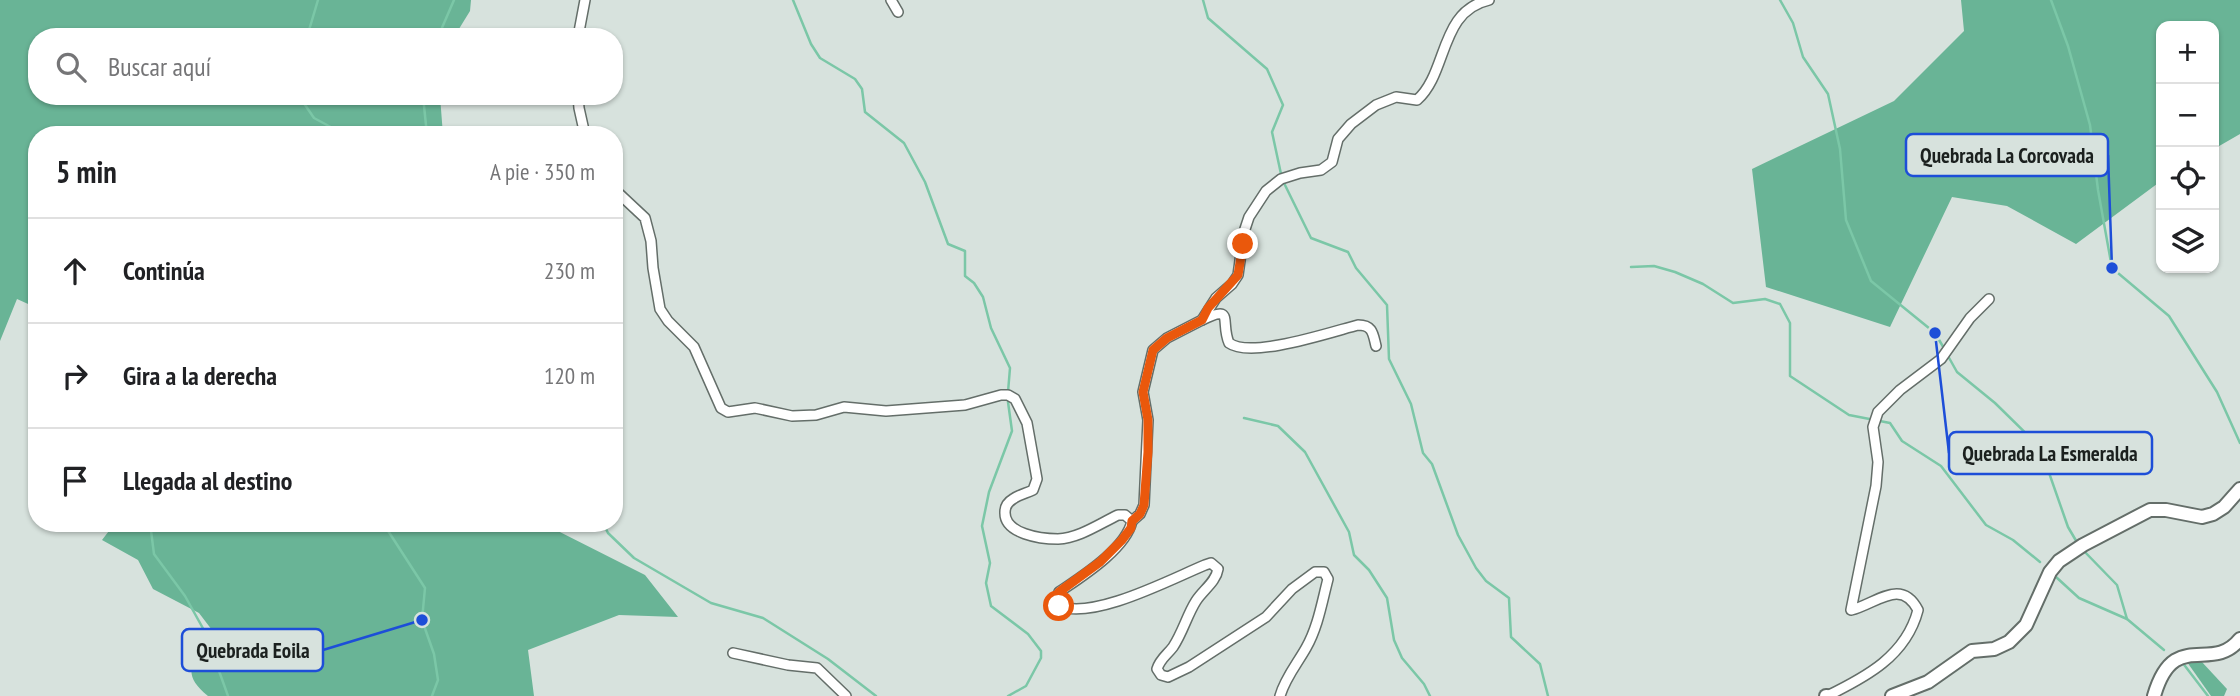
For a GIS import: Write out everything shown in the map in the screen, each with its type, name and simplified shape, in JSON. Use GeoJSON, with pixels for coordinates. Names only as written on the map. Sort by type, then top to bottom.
{"type":"FeatureCollection","features":[{"type":"Feature","properties":{"kind":"main road"},"geometry":{"type":"LineString","coordinates":[[1892,696],[1928,682],[1972,652],[1994,649],[2009,642],[2026,625],[2050,572],[2059,561],[2079,547],[2150,510],[2166,510],[2202,517],[2213,514],[2224,507],[2238,491]]}},
{"type":"Feature","properties":{"kind":"main road"},"geometry":{"type":"LineString","coordinates":[[2154,696],[2162,672],[2171,661],[2222,652],[2231,649],[2240,639]]}},
{"type":"Feature","properties":{"kind":"street"},"geometry":{"type":"LineString","coordinates":[[580,28],[585,0]]}},
{"type":"Feature","properties":{"kind":"street"},"geometry":{"type":"LineString","coordinates":[[891,0],[898,12]]}},
{"type":"Feature","properties":{"kind":"street"},"geometry":{"type":"LineString","coordinates":[[1202,320],[1208,308],[1238,275],[1244,232],[1249,217],[1266,191],[1281,179],[1321,170],[1332,162],[1338,139],[1351,124],[1376,105],[1396,97],[1418,100],[1429,90],[1441,52],[1463,14],[1476,3],[1489,0]]}},
{"type":"Feature","properties":{"kind":"street"},"geometry":{"type":"LineString","coordinates":[[579,105],[583,126]]}},
{"type":"Feature","properties":{"kind":"street"},"geometry":{"type":"LineString","coordinates":[[623,197],[645,218],[660,309],[694,347],[720,408],[729,412],[755,408],[783,415],[803,416],[844,407],[886,411],[965,405],[1008,395],[1015,399],[1027,423],[1037,480],[1033,491],[1013,499],[1006,506],[1004,516],[1011,527],[1039,537],[1058,539],[1074,536],[1118,515],[1125,515],[1132,521]]}},
{"type":"Feature","properties":{"kind":"street"},"geometry":{"type":"LineString","coordinates":[[1827,696],[1875,671],[1902,643],[1914,623],[1917,610],[1913,601],[1895,592],[1850,610],[1876,486],[1878,462],[1873,427],[1878,412],[1900,390],[1941,359],[1970,318],[1989,299]]}},
{"type":"Feature","properties":{"kind":"street"},"geometry":{"type":"LineString","coordinates":[[1280,696],[1284,683],[1307,646],[1316,624],[1328,579],[1324,572],[1315,572],[1292,589],[1266,617],[1189,667],[1168,677],[1161,675],[1157,669],[1159,662],[1172,649],[1196,602],[1217,576],[1216,565],[1205,565],[1140,593],[1101,606],[1059,606],[1059,592],[1100,562],[1115,547],[1131,528],[1132,521],[1140,514],[1144,505],[1148,420],[1143,392],[1153,350],[1167,338],[1222,313],[1229,343],[1245,349],[1287,343],[1358,325],[1366,325],[1372,329],[1376,346]]}},
{"type":"Feature","properties":{"kind":"street"},"geometry":{"type":"LineString","coordinates":[[733,653],[788,665],[817,668],[846,696]]}},
{"type":"Feature","properties":{"kind":"green space"},"geometry":{"type":"Polygon","coordinates":[[[0,0],[471,0],[470,11],[460,28],[28,28],[28,105],[441,105],[442,126],[28,126],[28,304],[17,299],[0,341],[0,0]]]}},
{"type":"Feature","properties":{"kind":"green space"},"geometry":{"type":"Polygon","coordinates":[[[1961,0],[2240,0],[2240,134],[2219,146],[2219,21],[2156,21],[2156,185],[2076,244],[2007,206],[1952,197],[1890,327],[1766,287],[1752,169],[1894,101],[1964,31],[1961,0]]]}},
{"type":"Feature","properties":{"kind":"green space"},"geometry":{"type":"Polygon","coordinates":[[[108,532],[560,532],[645,575],[678,617],[619,615],[528,650],[534,696],[208,696],[198,687],[191,671],[196,657],[215,634],[199,613],[153,589],[138,560],[102,540],[108,532]]]}},
{"type":"Feature","properties":{"kind":"green space"},"geometry":{"type":"Polygon","coordinates":[[[2201,661],[2227,689],[2224,696],[2211,696],[2187,662],[2201,661]]]}},
{"type":"Feature","properties":{"kind":"waterway"},"geometry":{"type":"LineString","coordinates":[[310,28],[318,0]]}},
{"type":"Feature","properties":{"kind":"waterway"},"geometry":{"type":"LineString","coordinates":[[442,28],[454,0]]}},
{"type":"Feature","properties":{"kind":"waterway"},"geometry":{"type":"LineString","coordinates":[[793,0],[811,44],[820,58],[855,79],[862,89],[865,112],[904,143],[925,182],[948,244],[965,251],[965,276],[974,283],[983,297],[991,328],[1010,368],[1008,392]]}},
{"type":"Feature","properties":{"kind":"waterway"},"geometry":{"type":"LineString","coordinates":[[1203,0],[1208,18],[1267,69],[1283,105],[1272,132],[1281,174]]}},
{"type":"Feature","properties":{"kind":"waterway"},"geometry":{"type":"LineString","coordinates":[[1780,0],[1793,23],[1803,57],[1828,94],[1840,149],[1846,220],[1871,281],[1935,333],[1945,350]]}},
{"type":"Feature","properties":{"kind":"waterway"},"geometry":{"type":"LineString","coordinates":[[2051,0],[2068,46],[2090,125],[2112,268],[2169,316],[2217,392],[2240,443]]}},
{"type":"Feature","properties":{"kind":"waterway"},"geometry":{"type":"LineString","coordinates":[[305,105],[314,118],[329,126]]}},
{"type":"Feature","properties":{"kind":"waterway"},"geometry":{"type":"LineString","coordinates":[[424,105],[426,126]]}},
{"type":"Feature","properties":{"kind":"waterway"},"geometry":{"type":"LineString","coordinates":[[1283,181],[1311,238],[1348,252],[1356,268],[1387,305],[1389,359],[1411,404],[1423,453],[1432,464],[1458,535],[1476,568],[1486,581],[1509,598],[1511,637],[1540,664],[1548,696]]}},
{"type":"Feature","properties":{"kind":"waterway"},"geometry":{"type":"LineString","coordinates":[[1631,267],[1654,266],[1675,272],[1703,284],[1733,303],[1765,299],[1780,304],[1790,323],[1790,376],[1849,415],[1890,423],[1902,441],[1941,466],[1986,525],[2013,540],[2040,562]]}},
{"type":"Feature","properties":{"kind":"waterway"},"geometry":{"type":"LineString","coordinates":[[1948,356],[1957,372],[1995,403],[2040,447],[2068,527],[2078,544]]}},
{"type":"Feature","properties":{"kind":"waterway"},"geometry":{"type":"LineString","coordinates":[[1008,402],[1012,431],[989,492],[982,526],[990,563],[986,583],[991,606],[1028,634],[1041,651],[1041,658],[1026,686],[1008,696]]}},
{"type":"Feature","properties":{"kind":"waterway"},"geometry":{"type":"LineString","coordinates":[[1244,418],[1278,426],[1305,452],[1349,532],[1354,555],[1369,570],[1387,598],[1394,640],[1402,658],[1424,684],[1430,696]]}},
{"type":"Feature","properties":{"kind":"waterway"},"geometry":{"type":"LineString","coordinates":[[151,532],[154,554],[185,596],[205,632],[228,696]]}},
{"type":"Feature","properties":{"kind":"waterway"},"geometry":{"type":"LineString","coordinates":[[389,532],[425,588],[422,620],[434,654],[438,680],[432,696]]}},
{"type":"Feature","properties":{"kind":"waterway"},"geometry":{"type":"LineString","coordinates":[[608,532],[634,558],[711,603],[763,618],[828,659],[876,696]]}},
{"type":"Feature","properties":{"kind":"waterway"},"geometry":{"type":"LineString","coordinates":[[2082,549],[2117,585],[2127,619],[2164,650]]}},
{"type":"Feature","properties":{"kind":"waterway"},"geometry":{"type":"LineString","coordinates":[[2056,577],[2079,598],[2127,619]]}},
{"type":"Feature","properties":{"kind":"waterway"},"geometry":{"type":"LineString","coordinates":[[2182,662],[2208,696]]}},
{"type":"Feature","properties":{"kind":"place","name":"Quebrada La Corcovada"},"geometry":{"type":"Point","coordinates":[2112,268]}},
{"type":"Feature","properties":{"kind":"place","name":"Quebrada La Esmeralda"},"geometry":{"type":"Point","coordinates":[1935,333]}},
{"type":"Feature","properties":{"kind":"place","name":"Quebrada Eoila"},"geometry":{"type":"Point","coordinates":[422,620]}},
{"type":"Feature","properties":{"kind":"route"},"geometry":{"type":"LineString","coordinates":[[1059,606],[1059,592],[1100,562],[1122,540],[1144,505],[1148,420],[1143,392],[1153,350],[1167,338],[1202,320],[1208,308],[1238,275],[1243,244]]}}]}
